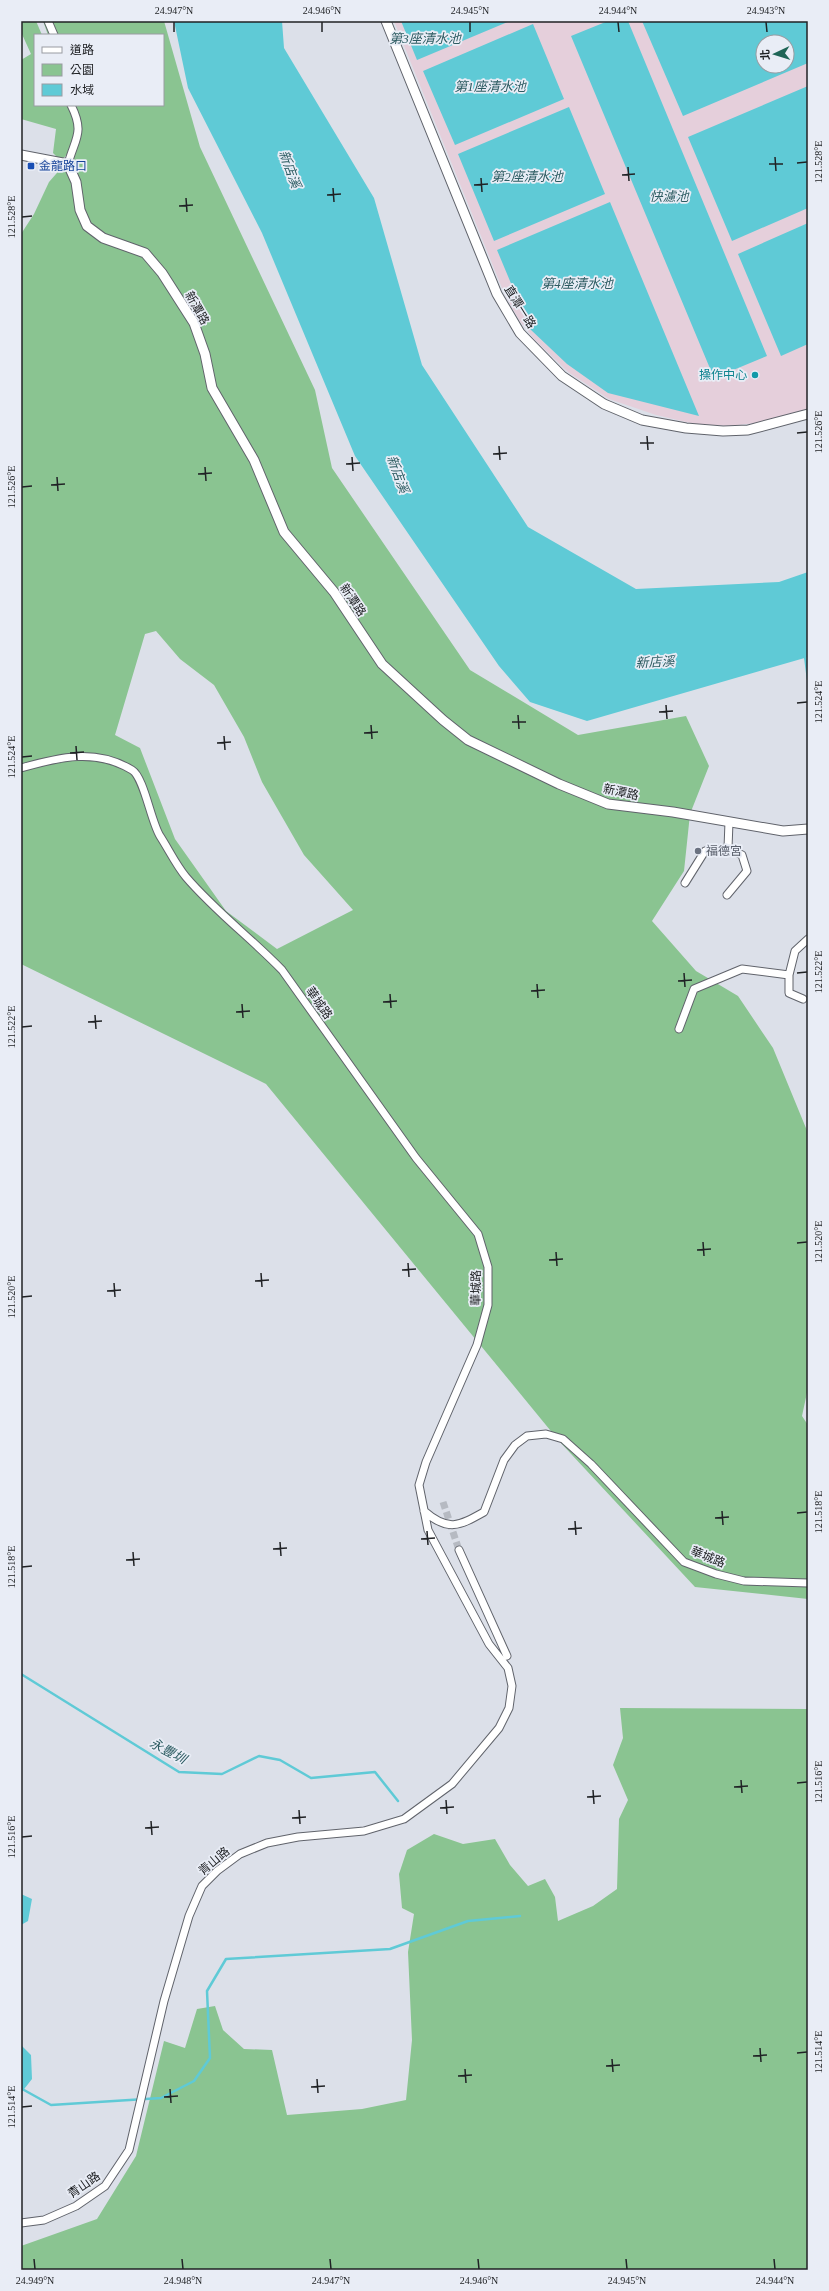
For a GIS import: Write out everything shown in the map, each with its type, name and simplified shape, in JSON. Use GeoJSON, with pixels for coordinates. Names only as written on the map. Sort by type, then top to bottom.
{"type":"FeatureCollection","features":[{"type":"Feature","properties":{"kind":"street"},"geometry":{"type":"LineString","coordinates":[[48,21],[54,34]]}},
{"type":"Feature","properties":{"kind":"street","name":"直潭一路"},"geometry":{"type":"LineString","coordinates":[[386,21],[497,294],[520,333],[562,376],[604,404],[642,420],[686,428],[723,431],[748,430],[808,414]]}},
{"type":"Feature","properties":{"kind":"street"},"geometry":{"type":"LineString","coordinates":[[21,156],[68,164],[78,137],[75,113],[72,106]]}},
{"type":"Feature","properties":{"kind":"street","name":"新潭路"},"geometry":{"type":"LineString","coordinates":[[68,164],[76,182],[80,210],[87,226],[103,238],[145,254],[162,273],[194,324],[204,354],[212,388],[254,460],[284,532],[334,592],[382,664],[442,720],[468,740],[559,784],[608,804],[783,831],[808,829]]}},
{"type":"Feature","properties":{"kind":"street","name":"華城路"},"geometry":{"type":"LineString","coordinates":[[21,768],[47,760],[87,755],[108,758],[134,771],[148,800],[155,828],[185,876],[220,913],[258,945],[282,970],[416,1158],[478,1234],[488,1267],[488,1306],[477,1345],[466,1373],[426,1462],[419,1486],[424,1511],[437,1522],[451,1525],[464,1523],[484,1512],[504,1460],[515,1445],[527,1436],[546,1434],[563,1439],[596,1470],[684,1562],[716,1574],[744,1581],[808,1582]]}},
{"type":"Feature","properties":{"kind":"street"},"geometry":{"type":"LineString","coordinates":[[728,848],[729,822]]}},
{"type":"Feature","properties":{"kind":"street"},"geometry":{"type":"LineString","coordinates":[[685,883],[705,851],[728,848],[742,855],[746,871],[727,895]]}},
{"type":"Feature","properties":{"kind":"street"},"geometry":{"type":"LineString","coordinates":[[803,999],[789,993],[789,975],[795,951],[808,938]]}},
{"type":"Feature","properties":{"kind":"street"},"geometry":{"type":"LineString","coordinates":[[678,1029],[694,990],[742,969],[789,975]]}},
{"type":"Feature","properties":{"kind":"street","name":"青山路"},"geometry":{"type":"LineString","coordinates":[[21,2224],[44,2220],[76,2206],[105,2186],[129,2150],[164,2002],[188,1916],[202,1886],[240,1854],[268,1843],[298,1837],[364,1831],[404,1819],[420,1809],[452,1784],[499,1728],[509,1708],[512,1686],[508,1668],[489,1644],[428,1530],[424,1511]]}},
{"type":"Feature","properties":{"kind":"street"},"geometry":{"type":"LineString","coordinates":[[459,1550],[507,1656]]}},
{"type":"Feature","properties":{"kind":"shaded area"},"geometry":{"type":"Polygon","coordinates":[[[394,21],[808,21],[808,408],[782,418],[728,426],[695,424],[656,415],[609,399],[568,372],[535,340],[519,320],[504,293],[394,21]]]}},
{"type":"Feature","properties":{"kind":"green space"},"geometry":{"type":"Polygon","coordinates":[[[21,21],[36,21],[42,34],[34,34],[34,106],[164,106],[164,34],[48,34],[43,21],[164,21],[200,147],[315,390],[332,468],[470,670],[578,735],[686,716],[709,766],[690,814],[684,871],[652,921],[696,971],[738,996],[773,1048],[808,1133],[808,1388],[802,1416],[808,1425],[808,1599],[695,1587],[559,1441],[266,1084],[21,964],[21,234],[34,214],[49,182],[77,150],[78,142],[61,161],[53,153],[56,129],[21,119],[21,60],[31,54],[21,32],[21,21]],[[156,631],[145,634],[115,735],[140,748],[175,839],[226,911],[277,949],[353,910],[304,855],[262,782],[244,737],[214,685],[180,659],[156,631]]]}},
{"type":"Feature","properties":{"kind":"green space"},"geometry":{"type":"Polygon","coordinates":[[[620,1708],[808,1709],[808,2270],[21,2270],[21,2246],[97,2219],[136,2156],[164,2041],[185,2048],[197,2009],[215,2006],[223,2030],[244,2049],[272,2050],[287,2115],[362,2109],[406,2100],[412,2040],[408,1952],[414,1914],[402,1908],[399,1874],[407,1850],[434,1834],[463,1844],[495,1839],[510,1865],[528,1886],[545,1879],[555,1897],[558,1921],[593,1906],[617,1889],[619,1819],[628,1800],[613,1765],[623,1738],[620,1708]]]}},
{"type":"Feature","properties":{"kind":"water","name":"新店溪"},"geometry":{"type":"Polygon","coordinates":[[[174,21],[282,21],[284,48],[374,198],[422,365],[528,527],[636,589],[779,582],[808,572],[808,657],[587,721],[530,702],[499,666],[355,456],[262,233],[188,88],[174,21]]]}},
{"type":"Feature","properties":{"kind":"water","name":"第3座清水池"},"geometry":{"type":"Polygon","coordinates":[[[401,21],[510,21],[417,60],[401,21]]]}},
{"type":"Feature","properties":{"kind":"water","name":"快濾池"},"geometry":{"type":"Polygon","coordinates":[[[608,21],[628,21],[767,356],[714,378],[571,36],[608,21]]]}},
{"type":"Feature","properties":{"kind":"water"},"geometry":{"type":"Polygon","coordinates":[[[642,21],[808,21],[808,63],[795,69],[795,34],[755,34],[755,74],[782,74],[683,116],[642,21]]]}},
{"type":"Feature","properties":{"kind":"water","name":"第1座清水池"},"geometry":{"type":"Polygon","coordinates":[[[533,24],[564,99],[455,145],[423,71],[533,24]]]}},
{"type":"Feature","properties":{"kind":"water"},"geometry":{"type":"Polygon","coordinates":[[[808,86],[808,208],[732,241],[688,137],[808,86]]]}},
{"type":"Feature","properties":{"kind":"water","name":"第2座清水池"},"geometry":{"type":"Polygon","coordinates":[[[569,107],[605,194],[494,241],[458,154],[569,107]]]}},
{"type":"Feature","properties":{"kind":"water","name":"第4座清水池"},"geometry":{"type":"Polygon","coordinates":[[[610,202],[699,416],[608,393],[567,364],[530,329],[497,250],[610,202]]]}},
{"type":"Feature","properties":{"kind":"water"},"geometry":{"type":"Polygon","coordinates":[[[808,223],[808,344],[781,356],[738,254],[808,223]]]}},
{"type":"Feature","properties":{"kind":"water"},"geometry":{"type":"Polygon","coordinates":[[[21,1894],[32,1899],[28,1921],[21,1925],[21,1894]]]}},
{"type":"Feature","properties":{"kind":"water"},"geometry":{"type":"Polygon","coordinates":[[[21,2045],[31,2055],[32,2079],[21,2093],[21,2045]]]}},
{"type":"Feature","properties":{"kind":"waterway"},"geometry":{"type":"LineString","coordinates":[[805,656],[808,679]]}},
{"type":"Feature","properties":{"kind":"waterway","name":"永豐圳"},"geometry":{"type":"LineString","coordinates":[[21,1674],[179,1772],[222,1774],[259,1756],[280,1760],[311,1778],[375,1772],[398,1801]]}},
{"type":"Feature","properties":{"kind":"waterway"},"geometry":{"type":"LineString","coordinates":[[24,2090],[51,2105],[161,2098],[194,2081],[210,2058],[207,1991],[226,1959],[390,1949],[468,1921],[520,1916]]}},
{"type":"Feature","properties":{"kind":"tunnel"},"geometry":{"type":"LineString","coordinates":[[443,1502],[459,1550]]}},
{"type":"Feature","properties":{"kind":"place","name":"金龍路口"},"geometry":{"type":"Point","coordinates":[31,166]}},
{"type":"Feature","properties":{"kind":"place","name":"操作中心"},"geometry":{"type":"Point","coordinates":[755,375]}},
{"type":"Feature","properties":{"kind":"place","name":"福德宮"},"geometry":{"type":"Point","coordinates":[698,851]}}]}
